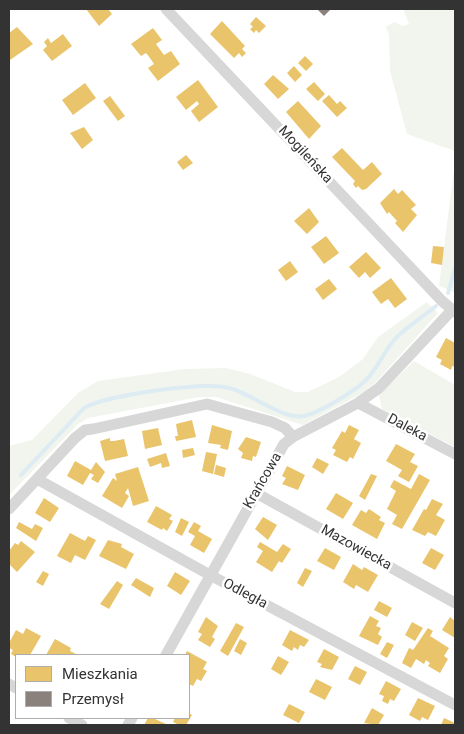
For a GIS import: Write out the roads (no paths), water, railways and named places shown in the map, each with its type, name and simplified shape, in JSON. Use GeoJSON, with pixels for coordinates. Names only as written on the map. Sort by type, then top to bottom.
{"type":"FeatureCollection","features":[{"type":"Feature","properties":{"kind":"street","name":"Mogileńska"},"geometry":{"type":"LineString","coordinates":[[166,9],[442,301],[454,311]]}},
{"type":"Feature","properties":{"kind":"street","name":"Krańcowa"},"geometry":{"type":"LineString","coordinates":[[167,654],[284,444],[292,437],[358,403],[379,388],[454,311]]}},
{"type":"Feature","properties":{"kind":"street","name":"Daleka"},"geometry":{"type":"LineString","coordinates":[[358,403],[455,454]]}},
{"type":"Feature","properties":{"kind":"street"},"geometry":{"type":"LineString","coordinates":[[9,509],[85,430],[206,404],[272,422],[285,428],[292,437]]}},
{"type":"Feature","properties":{"kind":"street","name":"Odległa"},"geometry":{"type":"LineString","coordinates":[[37,479],[210,575],[455,705]]}},
{"type":"Feature","properties":{"kind":"street","name":"Mazowiecka"},"geometry":{"type":"LineString","coordinates":[[256,493],[455,603]]}},
{"type":"Feature","properties":{"kind":"street"},"geometry":{"type":"LineString","coordinates":[[71,719],[82,725]]}},
{"type":"Feature","properties":{"kind":"waterway"},"geometry":{"type":"LineString","coordinates":[[448,293],[455,268]]}},
{"type":"Feature","properties":{"kind":"waterway"},"geometry":{"type":"LineString","coordinates":[[21,475],[84,408],[113,398],[178,388],[217,386],[238,391],[286,414],[295,416],[311,414],[361,385],[374,370],[395,339],[436,306]]}}]}
